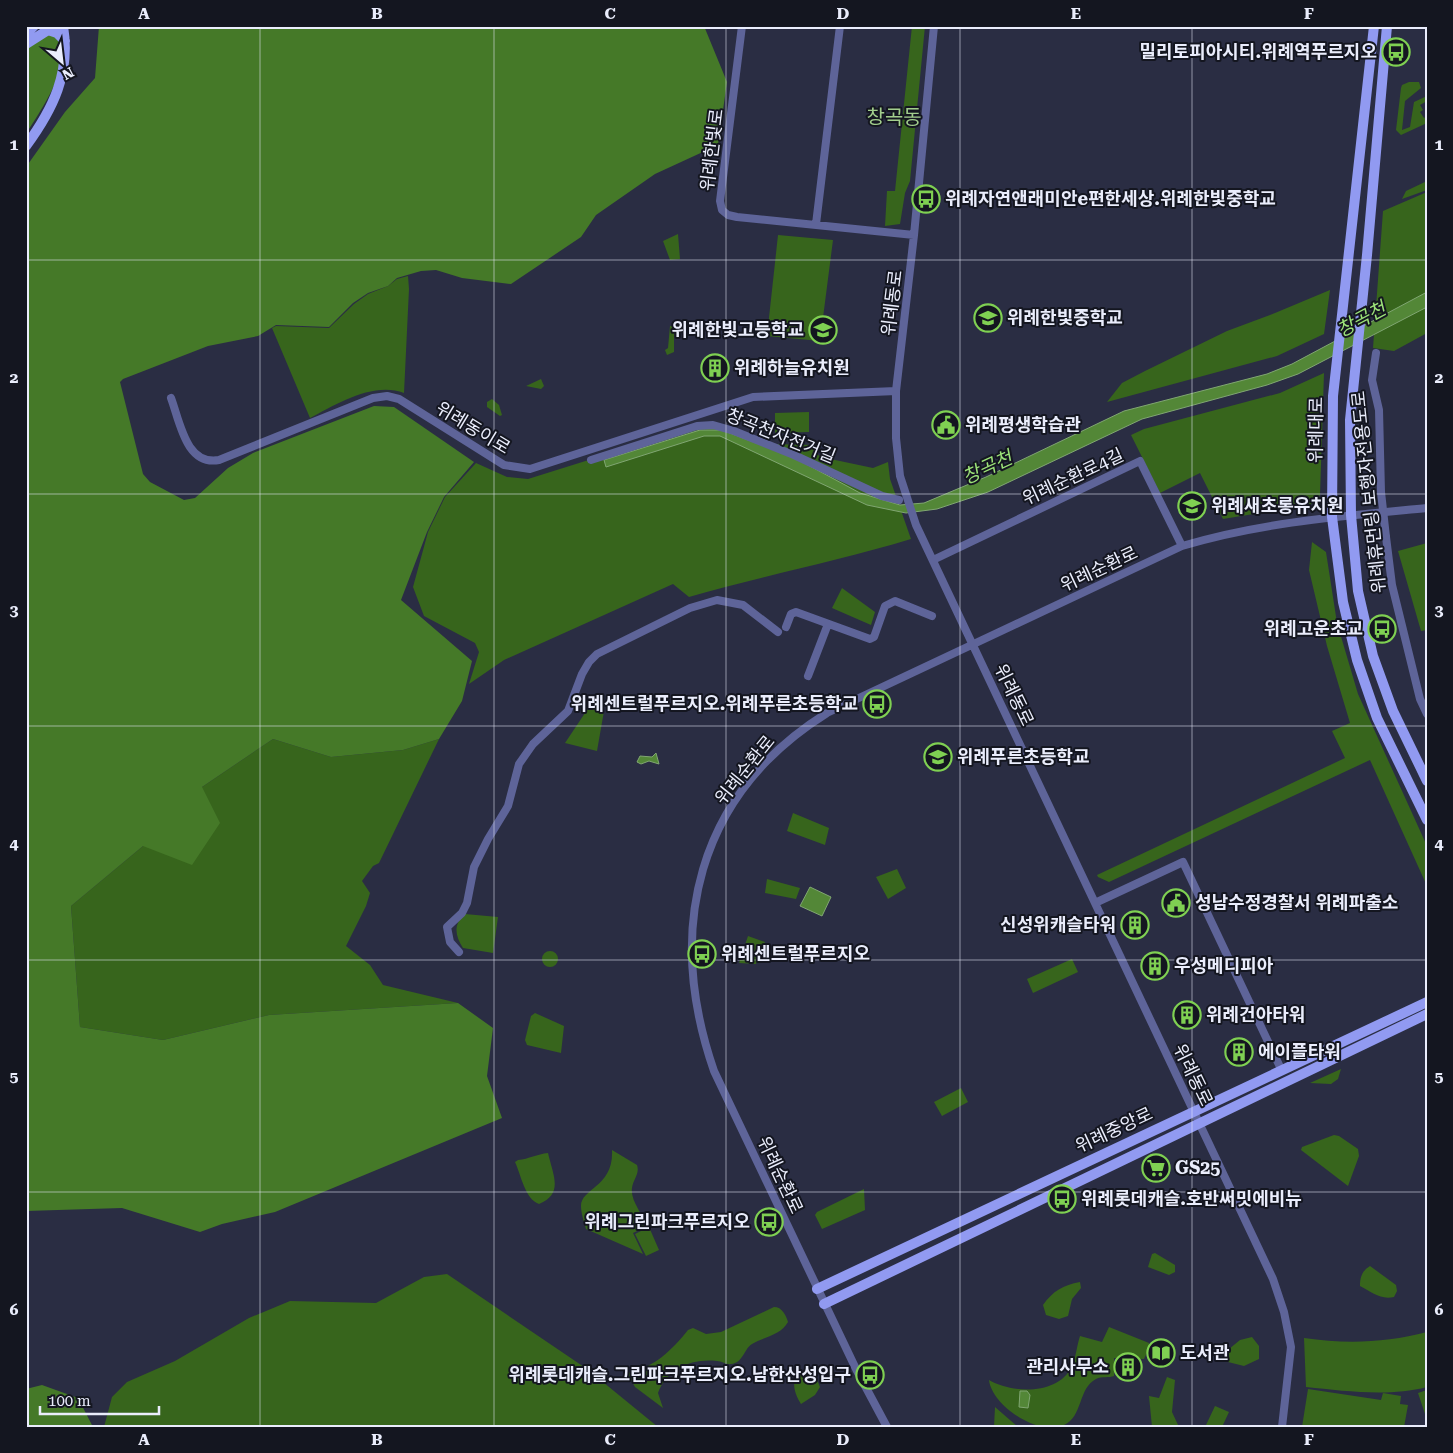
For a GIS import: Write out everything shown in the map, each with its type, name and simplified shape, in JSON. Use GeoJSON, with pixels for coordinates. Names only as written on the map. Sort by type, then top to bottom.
{"type":"FeatureCollection","features":[{"type":"Feature","properties":{"kind":"main road"},"geometry":{"type":"LineString","coordinates":[[26,34],[34,26]]}},
{"type":"Feature","properties":{"kind":"main road"},"geometry":{"type":"LineString","coordinates":[[26,146],[44,120],[60,88],[64,70],[66,42],[64,26]]}},
{"type":"Feature","properties":{"kind":"main road","name":"위례대로"},"geometry":{"type":"LineString","coordinates":[[1374,26],[1334,382],[1332,517],[1343,602],[1357,660],[1378,718],[1427,820]]}},
{"type":"Feature","properties":{"kind":"main road","name":"위례대로"},"geometry":{"type":"LineString","coordinates":[[1387,26],[1350,420],[1351,515],[1358,591],[1373,656],[1393,711],[1427,781]]}},
{"type":"Feature","properties":{"kind":"main road"},"geometry":{"type":"LineString","coordinates":[[26,44],[48,30],[57,33],[66,42]]}},
{"type":"Feature","properties":{"kind":"main road","name":"위례중앙로"},"geometry":{"type":"LineString","coordinates":[[817,1289],[1281,1069],[1427,1002]]}},
{"type":"Feature","properties":{"kind":"main road","name":"위례중앙로"},"geometry":{"type":"LineString","coordinates":[[824,1304],[1427,1014]]}},
{"type":"Feature","properties":{"kind":"street","name":"위례한빛로"},"geometry":{"type":"LineString","coordinates":[[742,26],[720,201],[722,210],[728,216],[736,218],[816,224],[914,235]]}},
{"type":"Feature","properties":{"kind":"street"},"geometry":{"type":"LineString","coordinates":[[816,224],[840,26]]}},
{"type":"Feature","properties":{"kind":"street","name":"위례동로"},"geometry":{"type":"LineString","coordinates":[[934,26],[914,235],[896,391],[896,438],[900,476],[904,492],[932,560],[1273,1279],[1284,1312],[1291,1347],[1282,1427]]}},
{"type":"Feature","properties":{"kind":"street","name":"위례휴먼링 보행자전용도로"},"geometry":{"type":"LineString","coordinates":[[1376,353],[1372,380],[1379,410],[1381,492],[1392,585],[1420,699],[1427,714]]}},
{"type":"Feature","properties":{"kind":"street","name":"위례동이로"},"geometry":{"type":"LineString","coordinates":[[171,398],[189,448],[198,458],[209,462],[219,460],[373,398],[387,396],[399,399],[504,465],[530,469],[753,397],[896,391]]}},
{"type":"Feature","properties":{"kind":"street","name":"창곡천자전거길"},"geometry":{"type":"LineString","coordinates":[[591,460],[697,426],[713,425],[794,455],[882,496],[899,500]]}},
{"type":"Feature","properties":{"kind":"street","name":"위례순환로4길"},"geometry":{"type":"LineString","coordinates":[[932,560],[1140,461],[1182,546]]}},
{"type":"Feature","properties":{"kind":"street","name":"위례순환로"},"geometry":{"type":"LineString","coordinates":[[887,1427],[870,1398],[824,1304],[714,1071],[706,1049],[692,981],[690,940],[698,887],[712,843],[731,808],[778,748],[802,729],[827,713],[1182,546],[1218,535],[1262,526],[1427,508]]}},
{"type":"Feature","properties":{"kind":"street"},"geometry":{"type":"LineString","coordinates":[[459,952],[450,942],[447,927],[462,913],[467,903],[474,868],[488,839],[508,806],[519,764],[533,744],[568,711],[577,685],[589,662],[604,650],[642,631],[690,608],[717,600],[743,605],[778,632]]}},
{"type":"Feature","properties":{"kind":"street"},"geometry":{"type":"LineString","coordinates":[[786,628],[791,614],[796,612],[870,639],[874,637],[885,606],[895,601],[932,616]]}},
{"type":"Feature","properties":{"kind":"street"},"geometry":{"type":"LineString","coordinates":[[808,676],[828,624]]}},
{"type":"Feature","properties":{"kind":"street"},"geometry":{"type":"LineString","coordinates":[[1095,903],[1183,862],[1281,1069]]}},
{"type":"Feature","properties":{"kind":"shaded area"},"geometry":{"type":"Polygon","coordinates":[[[99,26],[704,26],[727,82],[718,145],[655,174],[596,215],[581,237],[511,284],[462,278],[436,270],[421,271],[397,278],[388,286],[368,293],[353,303],[329,327],[276,325],[258,336],[208,346],[123,379],[120,382],[143,474],[150,482],[184,500],[195,498],[228,468],[253,453],[374,406],[394,407],[474,462],[444,497],[427,532],[401,600],[472,661],[462,701],[439,739],[403,750],[331,757],[273,739],[202,787],[220,823],[192,865],[143,846],[71,906],[80,1027],[163,1040],[269,1015],[458,1003],[493,1028],[487,1076],[502,1118],[275,1212],[222,1224],[200,1232],[122,1208],[26,1211],[26,167],[65,112],[95,78],[99,26]]]}},
{"type":"Feature","properties":{"kind":"shaded area"},"geometry":{"type":"Polygon","coordinates":[[[912,26],[925,26],[910,181],[905,193],[900,224],[885,226],[887,191],[895,191],[912,26]]]}},
{"type":"Feature","properties":{"kind":"shaded area"},"geometry":{"type":"Polygon","coordinates":[[[53,31],[62,49],[60,71],[56,82],[26,134],[26,44],[53,31]]]}},
{"type":"Feature","properties":{"kind":"shaded area"},"geometry":{"type":"Polygon","coordinates":[[[1409,82],[1419,82],[1421,88],[1405,101],[1402,130],[1410,127],[1414,102],[1427,96],[1427,101],[1420,105],[1423,110],[1420,112],[1424,118],[1427,116],[1427,123],[1401,135],[1396,130],[1401,88],[1402,85],[1409,82]]]}},
{"type":"Feature","properties":{"kind":"shaded area"},"geometry":{"type":"Polygon","coordinates":[[[1427,181],[1427,190],[1402,199],[1406,191],[1427,181]]]}},
{"type":"Feature","properties":{"kind":"shaded area"},"geometry":{"type":"Polygon","coordinates":[[[1427,192],[1427,333],[1394,351],[1373,348],[1383,211],[1427,192]]]}},
{"type":"Feature","properties":{"kind":"shaded area"},"geometry":{"type":"Polygon","coordinates":[[[678,234],[680,259],[670,260],[663,241],[678,234]]]}},
{"type":"Feature","properties":{"kind":"shaded area"},"geometry":{"type":"Polygon","coordinates":[[[778,235],[833,240],[820,341],[767,336],[778,235]]]}},
{"type":"Feature","properties":{"kind":"shaded area"},"geometry":{"type":"Polygon","coordinates":[[[408,276],[404,393],[392,390],[368,392],[343,401],[310,418],[272,328],[276,326],[329,328],[354,304],[368,294],[388,286],[397,279],[408,276]]]}},
{"type":"Feature","properties":{"kind":"shaded area"},"geometry":{"type":"Polygon","coordinates":[[[1330,290],[1324,334],[1277,356],[1107,402],[1122,383],[1145,371],[1227,331],[1330,290]]]}},
{"type":"Feature","properties":{"kind":"shaded area"},"geometry":{"type":"Polygon","coordinates":[[[1427,292],[1427,307],[1298,374],[1267,385],[1142,419],[988,492],[937,509],[906,513],[867,505],[720,436],[704,436],[606,467],[604,460],[700,430],[722,430],[793,457],[860,493],[900,505],[924,503],[986,477],[1124,411],[1267,374],[1292,364],[1427,292]]]}},
{"type":"Feature","properties":{"kind":"shaded area"},"geometry":{"type":"Polygon","coordinates":[[[670,326],[674,326],[674,352],[667,355],[665,350],[668,348],[670,326]]]}},
{"type":"Feature","properties":{"kind":"shaded area"},"geometry":{"type":"Polygon","coordinates":[[[1324,373],[1320,495],[1310,505],[1223,519],[1200,473],[1160,493],[1131,435],[1144,429],[1280,393],[1324,373]]]}},
{"type":"Feature","properties":{"kind":"shaded area"},"geometry":{"type":"Polygon","coordinates":[[[541,379],[544,386],[541,389],[526,386],[541,379]]]}},
{"type":"Feature","properties":{"kind":"shaded area"},"geometry":{"type":"Polygon","coordinates":[[[492,399],[499,405],[502,415],[500,416],[487,407],[487,402],[492,399]]]}},
{"type":"Feature","properties":{"kind":"shaded area"},"geometry":{"type":"Polygon","coordinates":[[[809,412],[809,432],[775,433],[775,413],[809,412]]]}},
{"type":"Feature","properties":{"kind":"shaded area"},"geometry":{"type":"Polygon","coordinates":[[[710,422],[738,429],[770,444],[816,445],[817,454],[821,457],[873,468],[888,462],[890,479],[911,539],[689,597],[673,584],[504,660],[469,684],[479,652],[475,643],[424,616],[413,587],[428,532],[445,497],[476,463],[507,477],[528,479],[710,422]]]}},
{"type":"Feature","properties":{"kind":"shaded area"},"geometry":{"type":"Polygon","coordinates":[[[1312,542],[1326,552],[1337,623],[1358,694],[1427,846],[1427,886],[1370,760],[1109,882],[1098,877],[1097,875],[1345,758],[1332,731],[1350,723],[1327,646],[1309,570],[1312,542]]]}},
{"type":"Feature","properties":{"kind":"shaded area"},"geometry":{"type":"Polygon","coordinates":[[[1427,543],[1427,630],[1421,631],[1398,551],[1427,543]]]}},
{"type":"Feature","properties":{"kind":"shaded area"},"geometry":{"type":"Polygon","coordinates":[[[842,588],[875,612],[871,625],[832,608],[842,588]]]}},
{"type":"Feature","properties":{"kind":"shaded area"},"geometry":{"type":"Polygon","coordinates":[[[593,701],[604,711],[597,751],[565,743],[593,701]]]}},
{"type":"Feature","properties":{"kind":"shaded area"},"geometry":{"type":"Polygon","coordinates":[[[273,739],[331,757],[403,750],[439,739],[379,863],[373,866],[362,881],[370,893],[366,906],[346,946],[370,965],[383,985],[458,1003],[269,1015],[163,1040],[80,1027],[71,906],[143,846],[202,787],[273,739]]]}},
{"type":"Feature","properties":{"kind":"shaded area"},"geometry":{"type":"Polygon","coordinates":[[[656,753],[659,764],[649,761],[641,764],[637,762],[640,756],[652,757],[656,753]]]}},
{"type":"Feature","properties":{"kind":"shaded area"},"geometry":{"type":"Polygon","coordinates":[[[793,813],[829,828],[825,845],[787,831],[793,813]]]}},
{"type":"Feature","properties":{"kind":"shaded area"},"geometry":{"type":"Polygon","coordinates":[[[897,869],[906,888],[888,899],[876,877],[897,869]]]}},
{"type":"Feature","properties":{"kind":"shaded area"},"geometry":{"type":"Polygon","coordinates":[[[767,879],[800,888],[796,899],[765,893],[767,879]]]}},
{"type":"Feature","properties":{"kind":"shaded area"},"geometry":{"type":"Polygon","coordinates":[[[810,887],[831,897],[822,916],[800,906],[810,887]]]}},
{"type":"Feature","properties":{"kind":"shaded area"},"geometry":{"type":"Polygon","coordinates":[[[465,914],[498,917],[493,953],[463,948],[456,930],[458,922],[465,914]]]}},
{"type":"Feature","properties":{"kind":"shaded area"},"geometry":{"type":"Polygon","coordinates":[[[748,936],[765,942],[756,964],[739,963],[748,936]]]}},
{"type":"Feature","properties":{"kind":"shaded area"},"geometry":{"type":"Polygon","coordinates":[[[547,951],[553,951],[558,956],[556,965],[547,967],[542,962],[542,956],[547,951]]]}},
{"type":"Feature","properties":{"kind":"shaded area"},"geometry":{"type":"Polygon","coordinates":[[[1072,959],[1078,972],[1033,993],[1027,979],[1072,959]]]}},
{"type":"Feature","properties":{"kind":"shaded area"},"geometry":{"type":"Polygon","coordinates":[[[535,1013],[564,1026],[561,1053],[527,1045],[525,1040],[531,1016],[535,1013]]]}},
{"type":"Feature","properties":{"kind":"shaded area"},"geometry":{"type":"Polygon","coordinates":[[[1341,1069],[1338,1079],[1331,1084],[1310,1083],[1341,1069]]]}},
{"type":"Feature","properties":{"kind":"shaded area"},"geometry":{"type":"Polygon","coordinates":[[[961,1088],[968,1102],[942,1116],[934,1102],[961,1088]]]}},
{"type":"Feature","properties":{"kind":"shaded area"},"geometry":{"type":"Polygon","coordinates":[[[1334,1135],[1339,1136],[1358,1149],[1359,1156],[1348,1186],[1301,1150],[1302,1147],[1334,1135]]]}},
{"type":"Feature","properties":{"kind":"shaded area"},"geometry":{"type":"Polygon","coordinates":[[[612,1150],[637,1165],[638,1171],[632,1193],[635,1203],[648,1226],[633,1233],[643,1254],[586,1229],[581,1209],[582,1200],[608,1172],[612,1150]]]}},
{"type":"Feature","properties":{"kind":"shaded area"},"geometry":{"type":"Polygon","coordinates":[[[548,1153],[554,1176],[554,1189],[552,1195],[547,1200],[539,1204],[527,1192],[515,1162],[548,1153]]]}},
{"type":"Feature","properties":{"kind":"shaded area"},"geometry":{"type":"Polygon","coordinates":[[[864,1189],[865,1210],[822,1229],[815,1215],[817,1212],[864,1189]]]}},
{"type":"Feature","properties":{"kind":"shaded area"},"geometry":{"type":"Polygon","coordinates":[[[649,1227],[659,1250],[646,1256],[635,1234],[649,1227]]]}},
{"type":"Feature","properties":{"kind":"shaded area"},"geometry":{"type":"Polygon","coordinates":[[[1155,1253],[1175,1265],[1175,1272],[1169,1275],[1148,1267],[1152,1254],[1155,1253]]]}},
{"type":"Feature","properties":{"kind":"shaded area"},"geometry":{"type":"Polygon","coordinates":[[[1370,1266],[1396,1285],[1397,1291],[1394,1297],[1380,1296],[1360,1286],[1362,1274],[1370,1266]]]}},
{"type":"Feature","properties":{"kind":"shaded area"},"geometry":{"type":"Polygon","coordinates":[[[447,1274],[587,1369],[658,1427],[104,1427],[112,1397],[127,1382],[175,1361],[249,1318],[290,1301],[376,1303],[424,1277],[447,1274]]]}},
{"type":"Feature","properties":{"kind":"shaded area"},"geometry":{"type":"Polygon","coordinates":[[[1080,1282],[1081,1288],[1072,1299],[1068,1316],[1059,1319],[1046,1315],[1043,1305],[1055,1292],[1068,1285],[1080,1282]]]}},
{"type":"Feature","properties":{"kind":"shaded area"},"geometry":{"type":"Polygon","coordinates":[[[777,1307],[785,1314],[788,1322],[781,1330],[752,1344],[741,1359],[735,1363],[698,1361],[681,1367],[667,1377],[658,1393],[663,1408],[635,1387],[627,1373],[646,1367],[662,1357],[688,1330],[693,1328],[706,1334],[721,1332],[777,1307]]]}},
{"type":"Feature","properties":{"kind":"shaded area"},"geometry":{"type":"Polygon","coordinates":[[[1109,1327],[1149,1343],[1144,1359],[1114,1358],[1114,1376],[1098,1378],[1090,1383],[1074,1416],[1064,1425],[1054,1428],[1030,1423],[1007,1409],[992,1390],[989,1380],[1010,1388],[1022,1389],[1046,1387],[1057,1382],[1066,1376],[1072,1366],[1080,1336],[1102,1342],[1109,1327]]]}},
{"type":"Feature","properties":{"kind":"shaded area"},"geometry":{"type":"Polygon","coordinates":[[[1427,1332],[1427,1387],[1398,1392],[1382,1392],[1306,1387],[1304,1338],[1350,1342],[1412,1336],[1427,1332]]]}},
{"type":"Feature","properties":{"kind":"shaded area"},"geometry":{"type":"Polygon","coordinates":[[[1252,1337],[1259,1346],[1259,1359],[1244,1366],[1228,1362],[1229,1349],[1240,1340],[1252,1337]]]}},
{"type":"Feature","properties":{"kind":"shaded area"},"geometry":{"type":"Polygon","coordinates":[[[810,1369],[814,1372],[820,1387],[815,1395],[801,1404],[794,1388],[794,1383],[798,1374],[810,1369]]]}},
{"type":"Feature","properties":{"kind":"shaded area"},"geometry":{"type":"Polygon","coordinates":[[[1167,1377],[1175,1380],[1172,1412],[1179,1427],[1152,1427],[1149,1396],[1159,1398],[1167,1377]]]}},
{"type":"Feature","properties":{"kind":"shaded area"},"geometry":{"type":"Polygon","coordinates":[[[42,1385],[78,1398],[93,1427],[26,1427],[26,1389],[42,1385]]]}},
{"type":"Feature","properties":{"kind":"shaded area"},"geometry":{"type":"Polygon","coordinates":[[[1308,1389],[1381,1400],[1383,1393],[1401,1396],[1400,1404],[1408,1405],[1404,1427],[1302,1427],[1308,1389]]]}},
{"type":"Feature","properties":{"kind":"shaded area"},"geometry":{"type":"Polygon","coordinates":[[[1427,1390],[1427,1420],[1418,1393],[1427,1390]]]}},
{"type":"Feature","properties":{"kind":"shaded area"},"geometry":{"type":"Polygon","coordinates":[[[1020,1391],[1027,1391],[1030,1395],[1028,1408],[1019,1407],[1020,1391]]]}},
{"type":"Feature","properties":{"kind":"shaded area"},"geometry":{"type":"Polygon","coordinates":[[[1215,1406],[1229,1412],[1222,1427],[1206,1425],[1215,1406]]]}},
{"type":"Feature","properties":{"kind":"shaded area"},"geometry":{"type":"Polygon","coordinates":[[[995,1407],[1018,1427],[994,1427],[995,1407]]]}},
{"type":"Feature","properties":{"kind":"place","name":"밀리토피아시티.위례역푸르지오"},"geometry":{"type":"Point","coordinates":[1396,52]}},
{"type":"Feature","properties":{"kind":"place","name":"위례자연앤래미안e편한세상.위례한빛중학교"},"geometry":{"type":"Point","coordinates":[926,199]}},
{"type":"Feature","properties":{"kind":"place","name":"위례한빛중학교"},"geometry":{"type":"Point","coordinates":[988,318]}},
{"type":"Feature","properties":{"kind":"place","name":"위례한빛고등학교"},"geometry":{"type":"Point","coordinates":[823,330]}},
{"type":"Feature","properties":{"kind":"place","name":"위례하늘유치원"},"geometry":{"type":"Point","coordinates":[715,368]}},
{"type":"Feature","properties":{"kind":"place","name":"위례평생학습관"},"geometry":{"type":"Point","coordinates":[946,425]}},
{"type":"Feature","properties":{"kind":"place","name":"위례새초롱유치원"},"geometry":{"type":"Point","coordinates":[1192,506]}},
{"type":"Feature","properties":{"kind":"place","name":"위례고운초교"},"geometry":{"type":"Point","coordinates":[1382,629]}},
{"type":"Feature","properties":{"kind":"place","name":"위례센트럴푸르지오.위례푸른초등학교"},"geometry":{"type":"Point","coordinates":[877,704]}},
{"type":"Feature","properties":{"kind":"place","name":"위례푸른초등학교"},"geometry":{"type":"Point","coordinates":[938,757]}},
{"type":"Feature","properties":{"kind":"place","name":"성남수정경찰서 위례파출소"},"geometry":{"type":"Point","coordinates":[1176,903]}},
{"type":"Feature","properties":{"kind":"place","name":"신성위캐슬타워"},"geometry":{"type":"Point","coordinates":[1135,925]}},
{"type":"Feature","properties":{"kind":"place","name":"위례센트럴푸르지오"},"geometry":{"type":"Point","coordinates":[702,954]}},
{"type":"Feature","properties":{"kind":"place","name":"우성메디피아"},"geometry":{"type":"Point","coordinates":[1155,966]}},
{"type":"Feature","properties":{"kind":"place","name":"위례건아타워"},"geometry":{"type":"Point","coordinates":[1187,1015]}},
{"type":"Feature","properties":{"kind":"place","name":"에이플타워"},"geometry":{"type":"Point","coordinates":[1239,1052]}},
{"type":"Feature","properties":{"kind":"place","name":"GS25"},"geometry":{"type":"Point","coordinates":[1156,1168]}},
{"type":"Feature","properties":{"kind":"place","name":"위례롯데캐슬.호반써밋에비뉴"},"geometry":{"type":"Point","coordinates":[1062,1199]}},
{"type":"Feature","properties":{"kind":"place","name":"위례그린파크푸르지오"},"geometry":{"type":"Point","coordinates":[769,1222]}},
{"type":"Feature","properties":{"kind":"place","name":"도서관"},"geometry":{"type":"Point","coordinates":[1161,1353]}},
{"type":"Feature","properties":{"kind":"place","name":"관리사무소"},"geometry":{"type":"Point","coordinates":[1128,1367]}},
{"type":"Feature","properties":{"kind":"place","name":"위례롯데캐슬.그린파크푸르지오.남한산성입구"},"geometry":{"type":"Point","coordinates":[870,1375]}},
{"type":"Feature","properties":{"kind":"district","name":"창곡동"},"geometry":{"type":"Point","coordinates":[894,117]}},
{"type":"Feature","properties":{"kind":"water label","name":"창곡천"},"geometry":{"type":"Point","coordinates":[1361,319]}},
{"type":"Feature","properties":{"kind":"water label","name":"창곡천"},"geometry":{"type":"Point","coordinates":[987,467]}}]}
